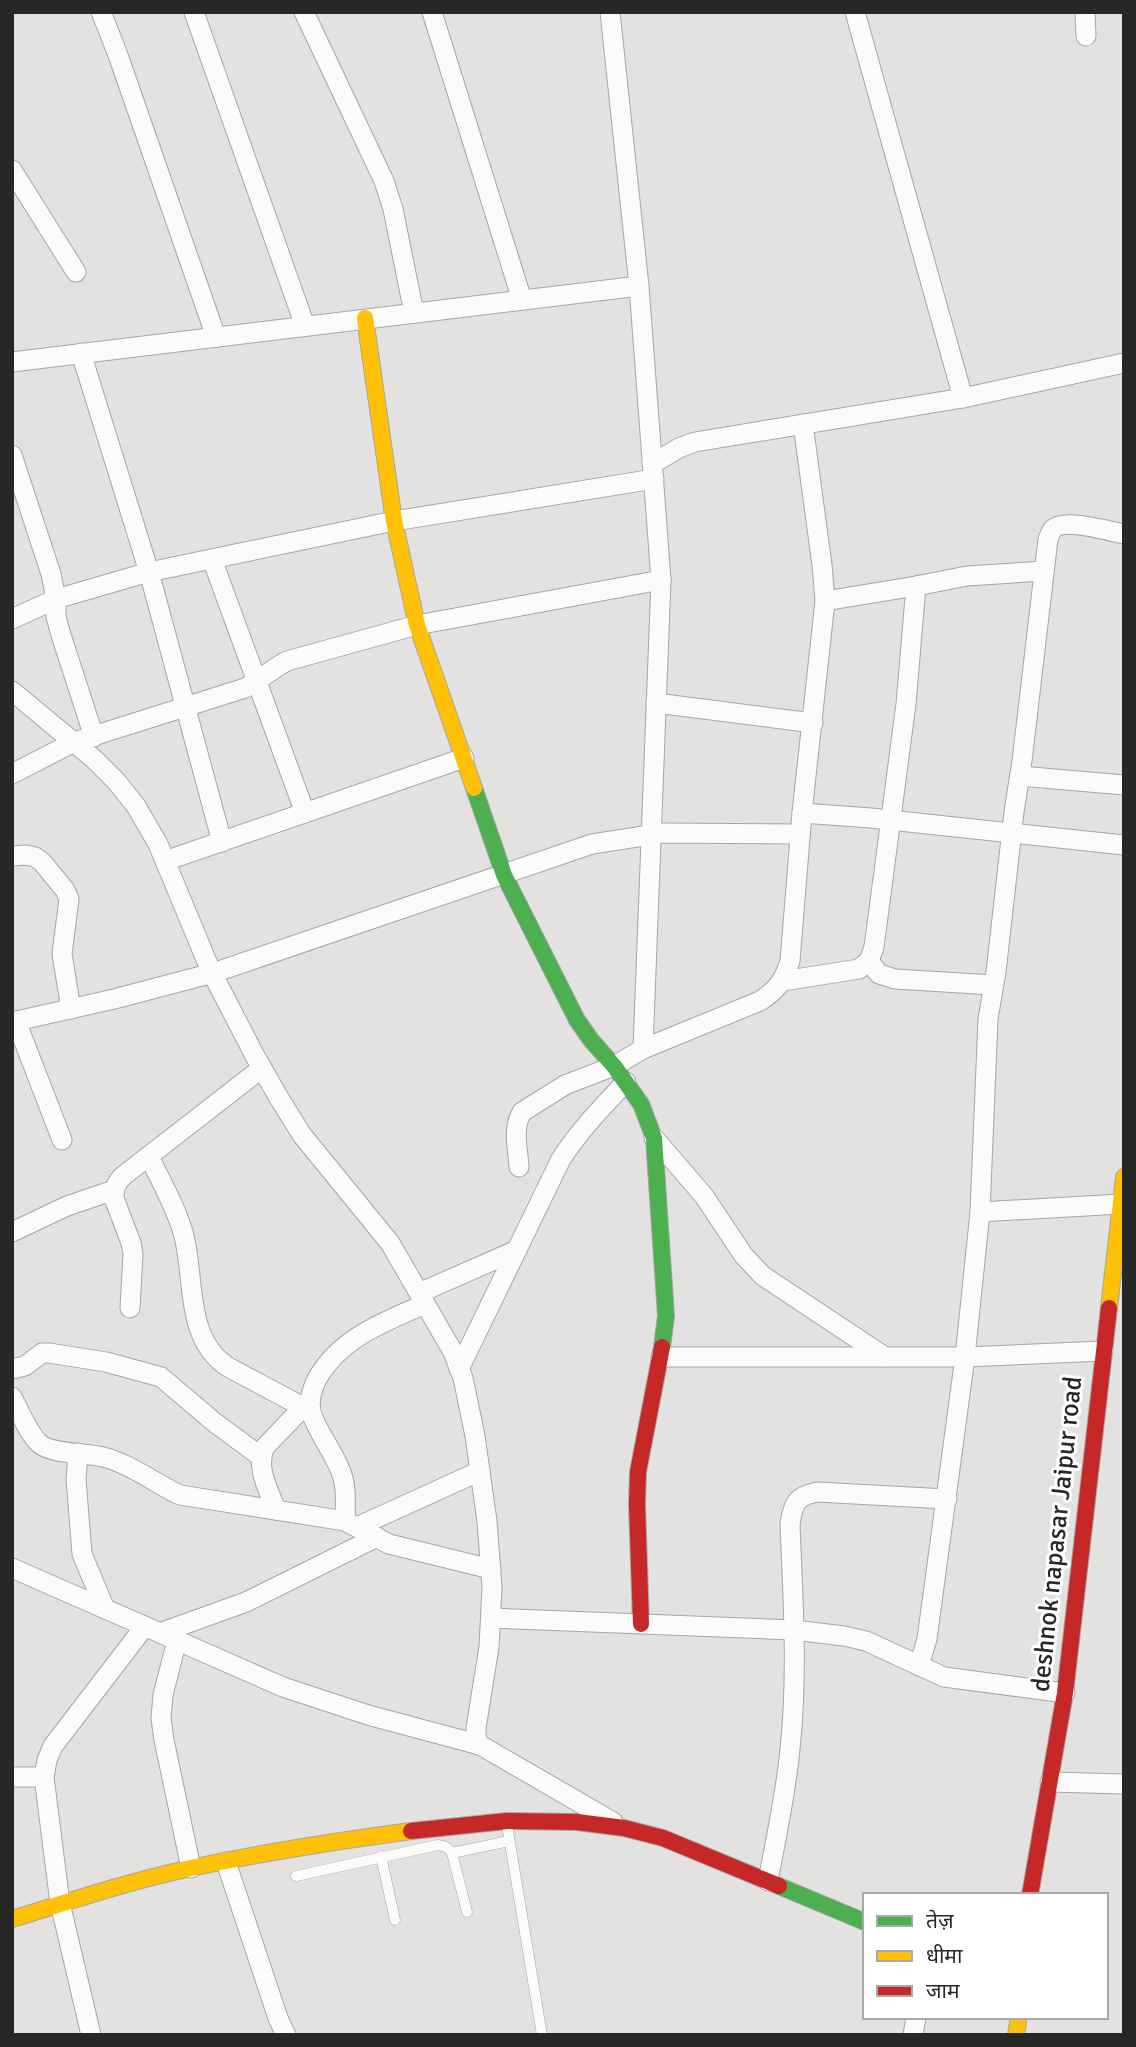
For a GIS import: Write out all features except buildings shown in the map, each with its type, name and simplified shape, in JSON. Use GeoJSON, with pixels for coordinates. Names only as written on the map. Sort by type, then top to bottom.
{"type":"FeatureCollection","features":[{"type":"Feature","properties":{"kind":"main road"},"geometry":{"type":"LineString","coordinates":[[365,318],[394,521],[418,625],[503,875],[577,1020],[641,1104],[654,1138],[666,1316],[661,1357],[638,1472],[641,1623]]}},
{"type":"Feature","properties":{"kind":"main road","name":"deshnok napasar Jaipur road"},"geometry":{"type":"LineString","coordinates":[[1030,1893],[1065,1693],[1124,1177]]}},
{"type":"Feature","properties":{"kind":"main road"},"geometry":{"type":"LineString","coordinates":[[12,1919],[130,1883],[191,1868],[303,1846],[507,1821],[577,1822],[624,1828],[663,1838],[863,1921]]}},
{"type":"Feature","properties":{"kind":"street"},"geometry":{"type":"LineString","coordinates":[[101,12],[216,337]]}},
{"type":"Feature","properties":{"kind":"street"},"geometry":{"type":"LineString","coordinates":[[194,12],[305,326]]}},
{"type":"Feature","properties":{"kind":"street"},"geometry":{"type":"LineString","coordinates":[[304,12],[384,180],[393,209],[414,313]]}},
{"type":"Feature","properties":{"kind":"street"},"geometry":{"type":"LineString","coordinates":[[432,12],[522,300]]}},
{"type":"Feature","properties":{"kind":"street"},"geometry":{"type":"LineString","coordinates":[[610,12],[639,286],[661,580],[643,1049]]}},
{"type":"Feature","properties":{"kind":"street"},"geometry":{"type":"LineString","coordinates":[[855,12],[963,398]]}},
{"type":"Feature","properties":{"kind":"street"},"geometry":{"type":"LineString","coordinates":[[1085,12],[1086,36]]}},
{"type":"Feature","properties":{"kind":"street"},"geometry":{"type":"LineString","coordinates":[[15,182],[76,272]]}},
{"type":"Feature","properties":{"kind":"street"},"geometry":{"type":"LineString","coordinates":[[12,362],[639,286]]}},
{"type":"Feature","properties":{"kind":"street"},"geometry":{"type":"LineString","coordinates":[[81,353],[149,572],[222,842]]}},
{"type":"Feature","properties":{"kind":"street"},"geometry":{"type":"LineString","coordinates":[[12,619],[56,599],[149,572],[394,521],[653,472],[678,448],[695,442],[963,398],[1124,363]]}},
{"type":"Feature","properties":{"kind":"street"},"geometry":{"type":"LineString","coordinates":[[519,1167],[516,1128],[522,1112],[565,1085],[614,1066],[643,1049],[760,1001],[774,992],[783,981],[790,961],[802,813],[825,601],[803,424]]}},
{"type":"Feature","properties":{"kind":"street"},"geometry":{"type":"LineString","coordinates":[[12,455],[51,574],[61,635],[94,737]]}},
{"type":"Feature","properties":{"kind":"street"},"geometry":{"type":"LineString","coordinates":[[919,1666],[927,1639],[965,1357],[980,1212],[988,1019],[1048,539],[1053,529],[1062,524],[1124,534]]}},
{"type":"Feature","properties":{"kind":"street"},"geometry":{"type":"LineString","coordinates":[[212,559],[305,813]]}},
{"type":"Feature","properties":{"kind":"street"},"geometry":{"type":"LineString","coordinates":[[825,601],[967,576],[1044,571]]}},
{"type":"Feature","properties":{"kind":"street"},"geometry":{"type":"LineString","coordinates":[[12,774],[74,742],[245,688],[287,662],[418,625],[661,580]]}},
{"type":"Feature","properties":{"kind":"street"},"geometry":{"type":"LineString","coordinates":[[783,981],[859,969],[869,961],[874,947],[906,704],[916,586]]}},
{"type":"Feature","properties":{"kind":"street"},"geometry":{"type":"LineString","coordinates":[[12,691],[74,742],[116,782],[136,806],[158,844],[213,973],[262,1068],[302,1135],[390,1243],[453,1352],[475,1436],[491,1569],[492,1618],[476,1728],[480,1745]]}},
{"type":"Feature","properties":{"kind":"street"},"geometry":{"type":"LineString","coordinates":[[656,703],[813,723]]}},
{"type":"Feature","properties":{"kind":"street"},"geometry":{"type":"LineString","coordinates":[[166,861],[464,758]]}},
{"type":"Feature","properties":{"kind":"street"},"geometry":{"type":"LineString","coordinates":[[1020,776],[1124,785]]}},
{"type":"Feature","properties":{"kind":"street"},"geometry":{"type":"LineString","coordinates":[[802,813],[1124,845]]}},
{"type":"Feature","properties":{"kind":"street"},"geometry":{"type":"LineString","coordinates":[[62,1140],[14,1022],[213,973],[592,844],[681,832],[800,834]]}},
{"type":"Feature","properties":{"kind":"street"},"geometry":{"type":"LineString","coordinates":[[12,856],[26,855],[42,862],[69,899],[62,954],[71,1009]]}},
{"type":"Feature","properties":{"kind":"street"},"geometry":{"type":"LineString","coordinates":[[869,961],[879,974],[895,979],[993,985]]}},
{"type":"Feature","properties":{"kind":"street"},"geometry":{"type":"LineString","coordinates":[[130,1308],[133,1254],[114,1198],[117,1183],[262,1068]]}},
{"type":"Feature","properties":{"kind":"street"},"geometry":{"type":"LineString","coordinates":[[459,1369],[561,1159],[577,1135],[626,1082]]}},
{"type":"Feature","properties":{"kind":"street"},"geometry":{"type":"LineString","coordinates":[[654,1138],[704,1196],[744,1256],[763,1276],[885,1357]]}},
{"type":"Feature","properties":{"kind":"street"},"geometry":{"type":"LineString","coordinates":[[149,1156],[184,1237],[194,1309],[198,1327],[209,1350],[216,1360],[228,1367],[306,1404],[337,1462],[343,1478],[351,1524]]}},
{"type":"Feature","properties":{"kind":"street"},"geometry":{"type":"LineString","coordinates":[[12,1232],[67,1206],[114,1190]]}},
{"type":"Feature","properties":{"kind":"street"},"geometry":{"type":"LineString","coordinates":[[980,1212],[1121,1203]]}},
{"type":"Feature","properties":{"kind":"street"},"geometry":{"type":"LineString","coordinates":[[276,1510],[260,1468],[260,1456],[265,1447],[306,1404],[324,1367],[343,1347],[372,1327],[422,1298],[517,1250]]}},
{"type":"Feature","properties":{"kind":"street"},"geometry":{"type":"LineString","coordinates":[[661,1357],[965,1357],[1103,1351]]}},
{"type":"Feature","properties":{"kind":"street"},"geometry":{"type":"LineString","coordinates":[[12,1369],[31,1364],[42,1353],[49,1353],[106,1362],[151,1373],[170,1384],[214,1422],[260,1456]]}},
{"type":"Feature","properties":{"kind":"street"},"geometry":{"type":"LineString","coordinates":[[12,1397],[40,1444],[51,1449],[99,1456],[126,1464],[180,1495],[351,1524],[403,1548],[491,1569]]}},
{"type":"Feature","properties":{"kind":"street"},"geometry":{"type":"LineString","coordinates":[[78,1453],[75,1479],[82,1555],[105,1609]]}},
{"type":"Feature","properties":{"kind":"street"},"geometry":{"type":"LineString","coordinates":[[351,1524],[480,1471]]}},
{"type":"Feature","properties":{"kind":"street"},"geometry":{"type":"LineString","coordinates":[[768,1881],[790,1751],[794,1630],[790,1524],[796,1501],[805,1494],[817,1492],[947,1499]]}},
{"type":"Feature","properties":{"kind":"street"},"geometry":{"type":"LineString","coordinates":[[91,2035],[60,1903],[44,1776],[53,1746],[160,1633],[246,1602],[377,1537]]}},
{"type":"Feature","properties":{"kind":"street"},"geometry":{"type":"LineString","coordinates":[[12,1568],[284,1687],[480,1745],[624,1828]]}},
{"type":"Feature","properties":{"kind":"street"},"geometry":{"type":"LineString","coordinates":[[492,1618],[794,1630],[866,1641],[944,1677],[1065,1693]]}},
{"type":"Feature","properties":{"kind":"street"},"geometry":{"type":"LineString","coordinates":[[160,1633],[163,1695],[161,1718],[191,1868]]}},
{"type":"Feature","properties":{"kind":"street"},"geometry":{"type":"LineString","coordinates":[[12,1777],[44,1776]]}},
{"type":"Feature","properties":{"kind":"street"},"geometry":{"type":"LineString","coordinates":[[1050,1782],[1124,1784]]}},
{"type":"Feature","properties":{"kind":"street"},"geometry":{"type":"LineString","coordinates":[[226,1862],[286,2035]]}},
{"type":"Feature","properties":{"kind":"lane"},"geometry":{"type":"LineString","coordinates":[[507,1821],[542,2035]]}},
{"type":"Feature","properties":{"kind":"lane"},"geometry":{"type":"LineString","coordinates":[[452,1853],[509,1841]]}},
{"type":"Feature","properties":{"kind":"lane"},"geometry":{"type":"LineString","coordinates":[[296,1876],[438,1844],[448,1847],[452,1853],[467,1912]]}},
{"type":"Feature","properties":{"kind":"lane"},"geometry":{"type":"LineString","coordinates":[[382,1856],[395,1920]]}},
{"type":"Feature","properties":{"kind":"traffic: fast"},"geometry":{"type":"LineString","coordinates":[[474,788],[504,875],[577,1020],[641,1104],[654,1138],[666,1316],[662,1347]]}},
{"type":"Feature","properties":{"kind":"traffic: fast"},"geometry":{"type":"LineString","coordinates":[[779,1886],[863,1921]]}},
{"type":"Feature","properties":{"kind":"traffic: slow"},"geometry":{"type":"LineString","coordinates":[[365,318],[394,521],[417,625],[474,788]]}},
{"type":"Feature","properties":{"kind":"traffic: slow"},"geometry":{"type":"LineString","coordinates":[[1109,1308],[1124,1177]]}},
{"type":"Feature","properties":{"kind":"traffic: slow"},"geometry":{"type":"LineString","coordinates":[[12,1919],[168,1873],[301,1847],[411,1831]]}},
{"type":"Feature","properties":{"kind":"traffic: slow"},"geometry":{"type":"LineString","coordinates":[[1016,2035],[1019,2019]]}},
{"type":"Feature","properties":{"kind":"traffic: jam"},"geometry":{"type":"LineString","coordinates":[[1030,1893],[1065,1693],[1109,1308]]}},
{"type":"Feature","properties":{"kind":"traffic: jam"},"geometry":{"type":"LineString","coordinates":[[641,1624],[638,1472],[662,1347]]}},
{"type":"Feature","properties":{"kind":"traffic: jam"},"geometry":{"type":"LineString","coordinates":[[411,1831],[507,1821],[577,1822],[624,1828],[663,1838],[779,1886]]}}]}
